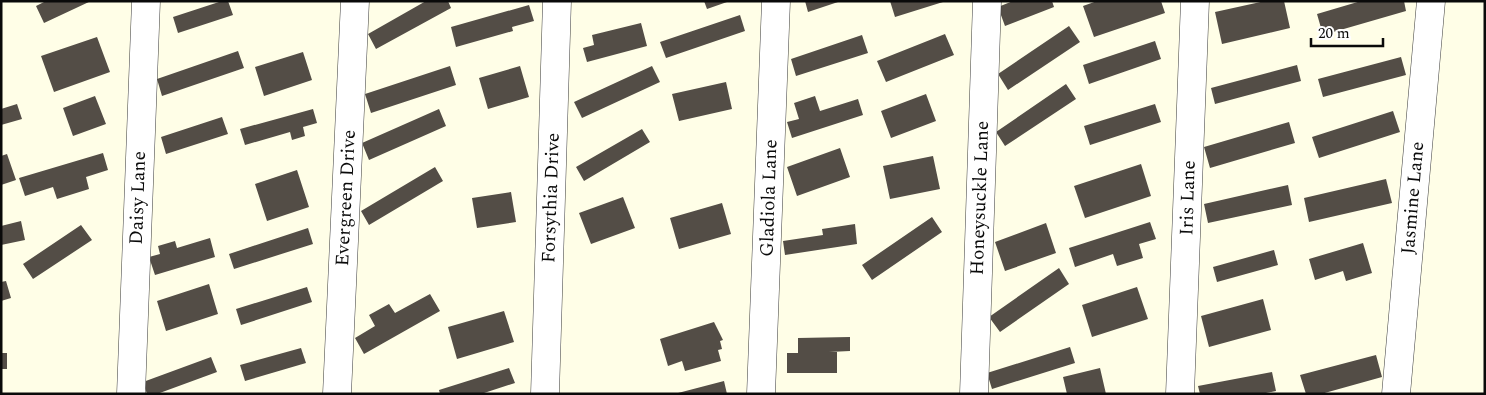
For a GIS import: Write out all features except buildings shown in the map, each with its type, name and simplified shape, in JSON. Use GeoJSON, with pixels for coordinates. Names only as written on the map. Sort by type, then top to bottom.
{"type":"FeatureCollection","features":[{"type":"Feature","properties":{"kind":"street","name":"Daisy Lane"},"geometry":{"type":"LineString","coordinates":[[131,394],[146,1]]}},
{"type":"Feature","properties":{"kind":"street","name":"Evergreen Drive"},"geometry":{"type":"LineString","coordinates":[[337,394],[355,1]]}},
{"type":"Feature","properties":{"kind":"street","name":"Forsythia Drive"},"geometry":{"type":"LineString","coordinates":[[545,394],[557,1]]}},
{"type":"Feature","properties":{"kind":"street","name":"Gladiola Lane"},"geometry":{"type":"LineString","coordinates":[[761,394],[776,1]]}},
{"type":"Feature","properties":{"kind":"street","name":"Honeysuckle Lane"},"geometry":{"type":"LineString","coordinates":[[974,394],[986,1]]}},
{"type":"Feature","properties":{"kind":"street","name":"Iris Lane"},"geometry":{"type":"LineString","coordinates":[[1180,394],[1195,1]]}},
{"type":"Feature","properties":{"kind":"street","name":"Jasmine Lane"},"geometry":{"type":"LineString","coordinates":[[1396,394],[1431,1]]}}]}
